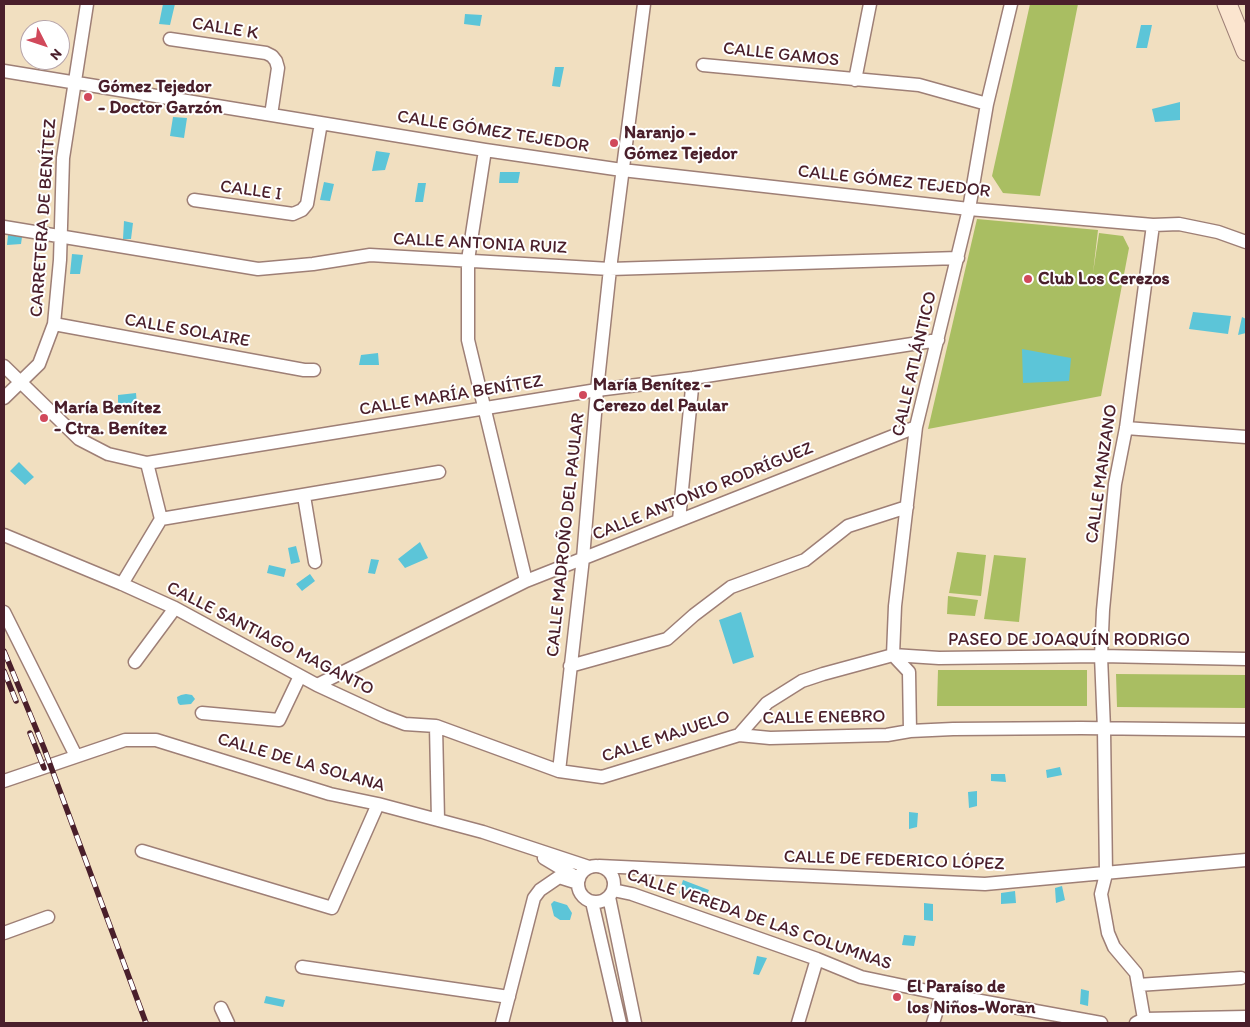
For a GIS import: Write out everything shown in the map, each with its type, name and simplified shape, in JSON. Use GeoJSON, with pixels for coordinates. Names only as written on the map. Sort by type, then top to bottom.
{"type":"FeatureCollection","features":[{"type":"Feature","properties":{"kind":"street","name":"CARRETERA DE BENÍTEZ"},"geometry":{"type":"LineString","coordinates":[[4,398],[39,364],[54,324],[60,260],[63,158],[73,83],[87,4]]}},
{"type":"Feature","properties":{"kind":"street","name":"CALLE MADROÑO DEL PAULAR"},"geometry":{"type":"LineString","coordinates":[[559,771],[583,558],[597,390],[610,269],[644,4]]}},
{"type":"Feature","properties":{"kind":"street","name":"CALLE GAMOS"},"geometry":{"type":"LineString","coordinates":[[855,80],[870,4]]}},
{"type":"Feature","properties":{"kind":"street","name":"CALLE ATLÁNTICO"},"geometry":{"type":"LineString","coordinates":[[893,655],[895,606],[916,427],[958,258],[969,209],[987,104],[1011,4]]}},
{"type":"Feature","properties":{"kind":"street"},"geometry":{"type":"LineString","coordinates":[[1227,4],[1246,51]]}},
{"type":"Feature","properties":{"kind":"street","name":"CALLE K"},"geometry":{"type":"LineString","coordinates":[[170,39],[266,53],[272,56],[278,68],[271,115]]}},
{"type":"Feature","properties":{"kind":"street","name":"CALLE GAMOS"},"geometry":{"type":"LineString","coordinates":[[703,65],[919,85],[987,104]]}},
{"type":"Feature","properties":{"kind":"street","name":"CALLE GÓMEZ TEJEDOR"},"geometry":{"type":"LineString","coordinates":[[4,71],[485,150],[622,170],[969,209],[1153,225],[1179,224],[1218,232],[1246,242]]}},
{"type":"Feature","properties":{"kind":"street","name":"CALLE I"},"geometry":{"type":"LineString","coordinates":[[194,200],[293,214],[302,210],[307,204],[321,123]]}},
{"type":"Feature","properties":{"kind":"street"},"geometry":{"type":"LineString","coordinates":[[485,150],[468,260],[468,340],[526,581]]}},
{"type":"Feature","properties":{"kind":"street","name":"CALLE MANZANO"},"geometry":{"type":"LineString","coordinates":[[1140,1021],[1136,973],[1114,947],[1108,933],[1101,894],[1106,874],[1101,656],[1102,610],[1116,484],[1126,428],[1153,225]]}},
{"type":"Feature","properties":{"kind":"street","name":"CALLE ANTONIA RUIZ"},"geometry":{"type":"LineString","coordinates":[[4,227],[258,269],[312,264],[370,255],[610,269],[958,258]]}},
{"type":"Feature","properties":{"kind":"street","name":"CALLE SOLAIRE"},"geometry":{"type":"LineString","coordinates":[[54,324],[304,370],[314,370]]}},
{"type":"Feature","properties":{"kind":"street","name":"CALLE MARÍA BENÍTEZ"},"geometry":{"type":"LineString","coordinates":[[4,366],[79,439],[108,454],[147,463],[597,390],[693,378],[938,340]]}},
{"type":"Feature","properties":{"kind":"street"},"geometry":{"type":"LineString","coordinates":[[679,520],[693,378]]}},
{"type":"Feature","properties":{"kind":"street","name":"CALLE ANTONIO RODRÍGUEZ"},"geometry":{"type":"LineString","coordinates":[[316,685],[526,581],[916,427]]}},
{"type":"Feature","properties":{"kind":"street"},"geometry":{"type":"LineString","coordinates":[[1126,428],[1246,437]]}},
{"type":"Feature","properties":{"kind":"street"},"geometry":{"type":"LineString","coordinates":[[122,584],[161,519],[147,463]]}},
{"type":"Feature","properties":{"kind":"street"},"geometry":{"type":"LineString","coordinates":[[161,519],[439,472]]}},
{"type":"Feature","properties":{"kind":"street"},"geometry":{"type":"LineString","coordinates":[[304,496],[316,562]]}},
{"type":"Feature","properties":{"kind":"street"},"geometry":{"type":"LineString","coordinates":[[570,666],[667,639],[694,615],[731,587],[805,560],[848,526],[907,507]]}},
{"type":"Feature","properties":{"kind":"street","name":"CALLE SANTIAGO MAGANTO"},"geometry":{"type":"LineString","coordinates":[[4,535],[175,608],[316,685],[384,716],[404,724],[436,726]]}},
{"type":"Feature","properties":{"kind":"street"},"geometry":{"type":"LineString","coordinates":[[135,662],[175,608]]}},
{"type":"Feature","properties":{"kind":"street"},"geometry":{"type":"LineString","coordinates":[[4,612],[76,756]]}},
{"type":"Feature","properties":{"kind":"street"},"geometry":{"type":"LineString","coordinates":[[893,655],[909,672],[910,731],[953,729],[1246,730]]}},
{"type":"Feature","properties":{"kind":"street","name":"PASEO DE JOAQUÍN RODRIGO"},"geometry":{"type":"LineString","coordinates":[[893,655],[939,658],[1101,656],[1246,659]]}},
{"type":"Feature","properties":{"kind":"street","name":"CALLE MAJUELO"},"geometry":{"type":"LineString","coordinates":[[436,726],[559,771],[602,777],[739,735],[767,703],[802,681],[893,655]]}},
{"type":"Feature","properties":{"kind":"street"},"geometry":{"type":"LineString","coordinates":[[202,713],[279,720],[300,676]]}},
{"type":"Feature","properties":{"kind":"street"},"geometry":{"type":"LineString","coordinates":[[436,726],[438,820]]}},
{"type":"Feature","properties":{"kind":"street","name":"CALLE ENEBRO"},"geometry":{"type":"LineString","coordinates":[[739,735],[770,738],[887,735],[910,731]]}},
{"type":"Feature","properties":{"kind":"street","name":"CALLE DE LA SOLANA"},"geometry":{"type":"LineString","coordinates":[[4,781],[126,740],[156,740],[330,794],[378,804],[438,820],[594,867]]}},
{"type":"Feature","properties":{"kind":"street"},"geometry":{"type":"LineString","coordinates":[[142,850],[332,908],[378,804]]}},
{"type":"Feature","properties":{"kind":"street","name":"CALLE DE LA SOLANA"},"geometry":{"type":"LineString","coordinates":[[516,843],[578,881]]}},
{"type":"Feature","properties":{"kind":"street","name":"CALLE DE FEDERICO LÓPEZ"},"geometry":{"type":"LineString","coordinates":[[594,867],[986,884],[1246,860]]}},
{"type":"Feature","properties":{"kind":"street"},"geometry":{"type":"LineString","coordinates":[[611,894],[601,902],[592,902],[584,898],[579,892],[578,881],[582,872],[594,867],[609,871],[614,881],[611,894],[635,1023]]}},
{"type":"Feature","properties":{"kind":"street"},"geometry":{"type":"LineString","coordinates":[[502,1023],[534,898],[540,890],[559,877],[578,881]]}},
{"type":"Feature","properties":{"kind":"street","name":"CALLE VEREDA DE LAS COLUMNAS"},"geometry":{"type":"LineString","coordinates":[[611,894],[632,894],[817,959],[861,977],[1077,1021],[1101,1023]]}},
{"type":"Feature","properties":{"kind":"street"},"geometry":{"type":"LineString","coordinates":[[592,902],[620,1023]]}},
{"type":"Feature","properties":{"kind":"street"},"geometry":{"type":"LineString","coordinates":[[4,934],[48,917]]}},
{"type":"Feature","properties":{"kind":"street"},"geometry":{"type":"LineString","coordinates":[[798,1023],[817,959]]}},
{"type":"Feature","properties":{"kind":"street"},"geometry":{"type":"LineString","coordinates":[[302,967],[509,997]]}},
{"type":"Feature","properties":{"kind":"street"},"geometry":{"type":"LineString","coordinates":[[1138,985],[1241,978]]}},
{"type":"Feature","properties":{"kind":"street"},"geometry":{"type":"LineString","coordinates":[[933,1023],[942,994]]}},
{"type":"Feature","properties":{"kind":"street"},"geometry":{"type":"LineString","coordinates":[[221,1008],[228,1023]]}},
{"type":"Feature","properties":{"kind":"street"},"geometry":{"type":"LineString","coordinates":[[1140,1021],[1223,1020],[1246,1017]]}},
{"type":"Feature","properties":{"kind":"green space"},"geometry":{"type":"Polygon","coordinates":[[[1030,4],[1078,4],[1040,196],[1003,193],[992,176],[1030,4]]]}},
{"type":"Feature","properties":{"kind":"green space","name":"Club Los Cerezos"},"geometry":{"type":"Polygon","coordinates":[[[977,219],[1098,230],[1093,273],[1099,233],[1123,236],[1129,248],[1101,396],[928,429],[977,219]]]}},
{"type":"Feature","properties":{"kind":"green space"},"geometry":{"type":"Polygon","coordinates":[[[957,552],[986,555],[981,596],[949,593],[957,552]]]}},
{"type":"Feature","properties":{"kind":"green space"},"geometry":{"type":"Polygon","coordinates":[[[994,555],[1026,558],[1019,622],[984,619],[994,555]]]}},
{"type":"Feature","properties":{"kind":"green space"},"geometry":{"type":"Polygon","coordinates":[[[948,596],[978,600],[975,616],[947,614],[948,596]]]}},
{"type":"Feature","properties":{"kind":"green space"},"geometry":{"type":"Polygon","coordinates":[[[938,670],[1087,670],[1087,706],[937,706],[938,670]]]}},
{"type":"Feature","properties":{"kind":"green space"},"geometry":{"type":"Polygon","coordinates":[[[1116,674],[1246,675],[1246,708],[1117,707],[1116,674]]]}},
{"type":"Feature","properties":{"kind":"water"},"geometry":{"type":"Polygon","coordinates":[[[163,4],[175,4],[170,25],[159,24],[163,4]]]}},
{"type":"Feature","properties":{"kind":"water"},"geometry":{"type":"Polygon","coordinates":[[[465,14],[482,15],[480,26],[464,24],[465,14]]]}},
{"type":"Feature","properties":{"kind":"water"},"geometry":{"type":"Polygon","coordinates":[[[1141,25],[1152,25],[1147,48],[1136,48],[1141,25]]]}},
{"type":"Feature","properties":{"kind":"water"},"geometry":{"type":"Polygon","coordinates":[[[555,67],[564,67],[560,87],[552,86],[555,67]]]}},
{"type":"Feature","properties":{"kind":"water"},"geometry":{"type":"Polygon","coordinates":[[[1180,102],[1180,120],[1155,122],[1152,109],[1180,102]]]}},
{"type":"Feature","properties":{"kind":"water"},"geometry":{"type":"Polygon","coordinates":[[[173,117],[187,118],[184,138],[170,136],[173,117]]]}},
{"type":"Feature","properties":{"kind":"water"},"geometry":{"type":"Polygon","coordinates":[[[376,151],[390,153],[385,170],[372,171],[376,151]]]}},
{"type":"Feature","properties":{"kind":"water"},"geometry":{"type":"Polygon","coordinates":[[[500,172],[520,172],[518,183],[499,183],[500,172]]]}},
{"type":"Feature","properties":{"kind":"water"},"geometry":{"type":"Polygon","coordinates":[[[324,182],[334,184],[330,201],[320,200],[324,182]]]}},
{"type":"Feature","properties":{"kind":"water"},"geometry":{"type":"Polygon","coordinates":[[[418,183],[426,183],[423,202],[415,202],[418,183]]]}},
{"type":"Feature","properties":{"kind":"water"},"geometry":{"type":"Polygon","coordinates":[[[124,221],[133,223],[131,239],[123,239],[124,221]]]}},
{"type":"Feature","properties":{"kind":"water"},"geometry":{"type":"Polygon","coordinates":[[[8,235],[22,237],[21,244],[7,245],[8,235]]]}},
{"type":"Feature","properties":{"kind":"water"},"geometry":{"type":"Polygon","coordinates":[[[72,254],[83,255],[80,274],[70,274],[72,254]]]}},
{"type":"Feature","properties":{"kind":"water"},"geometry":{"type":"Polygon","coordinates":[[[1193,312],[1231,316],[1228,334],[1189,329],[1193,312]]]}},
{"type":"Feature","properties":{"kind":"water"},"geometry":{"type":"Polygon","coordinates":[[[1242,317],[1246,319],[1246,333],[1238,335],[1242,317]]]}},
{"type":"Feature","properties":{"kind":"water"},"geometry":{"type":"Polygon","coordinates":[[[1022,349],[1071,358],[1069,381],[1023,383],[1022,349]]]}},
{"type":"Feature","properties":{"kind":"water"},"geometry":{"type":"Polygon","coordinates":[[[378,353],[379,365],[359,365],[361,355],[378,353]]]}},
{"type":"Feature","properties":{"kind":"water"},"geometry":{"type":"Polygon","coordinates":[[[136,393],[137,405],[118,406],[118,395],[136,393]]]}},
{"type":"Feature","properties":{"kind":"water"},"geometry":{"type":"Polygon","coordinates":[[[19,462],[34,477],[25,485],[10,471],[19,462]]]}},
{"type":"Feature","properties":{"kind":"water"},"geometry":{"type":"Polygon","coordinates":[[[420,542],[428,558],[405,568],[398,559],[420,542]]]}},
{"type":"Feature","properties":{"kind":"water"},"geometry":{"type":"Polygon","coordinates":[[[296,546],[300,562],[291,564],[288,548],[296,546]]]}},
{"type":"Feature","properties":{"kind":"water"},"geometry":{"type":"Polygon","coordinates":[[[371,559],[379,560],[375,574],[368,573],[371,559]]]}},
{"type":"Feature","properties":{"kind":"water"},"geometry":{"type":"Polygon","coordinates":[[[269,565],[286,569],[284,577],[267,573],[269,565]]]}},
{"type":"Feature","properties":{"kind":"water"},"geometry":{"type":"Polygon","coordinates":[[[310,574],[315,581],[302,591],[296,584],[310,574]]]}},
{"type":"Feature","properties":{"kind":"water"},"geometry":{"type":"Polygon","coordinates":[[[741,612],[754,657],[733,664],[719,620],[741,612]]]}},
{"type":"Feature","properties":{"kind":"water"},"geometry":{"type":"Polygon","coordinates":[[[186,694],[192,695],[195,699],[191,704],[180,705],[177,697],[186,694]]]}},
{"type":"Feature","properties":{"kind":"water"},"geometry":{"type":"Polygon","coordinates":[[[1060,767],[1062,775],[1047,778],[1046,770],[1060,767]]]}},
{"type":"Feature","properties":{"kind":"water"},"geometry":{"type":"Polygon","coordinates":[[[991,774],[1005,774],[1006,782],[991,781],[991,774]]]}},
{"type":"Feature","properties":{"kind":"water"},"geometry":{"type":"Polygon","coordinates":[[[977,791],[977,806],[969,808],[968,792],[977,791]]]}},
{"type":"Feature","properties":{"kind":"water"},"geometry":{"type":"Polygon","coordinates":[[[909,812],[918,813],[917,827],[909,829],[909,812]]]}},
{"type":"Feature","properties":{"kind":"water"},"geometry":{"type":"Polygon","coordinates":[[[683,880],[709,890],[704,902],[679,893],[683,880]]]}},
{"type":"Feature","properties":{"kind":"water"},"geometry":{"type":"Polygon","coordinates":[[[1062,886],[1065,900],[1056,903],[1055,888],[1062,886]]]}},
{"type":"Feature","properties":{"kind":"water"},"geometry":{"type":"Polygon","coordinates":[[[1015,891],[1016,903],[1001,904],[1001,893],[1015,891]]]}},
{"type":"Feature","properties":{"kind":"water"},"geometry":{"type":"Polygon","coordinates":[[[554,901],[567,905],[572,913],[570,920],[560,920],[554,916],[551,904],[554,901]]]}},
{"type":"Feature","properties":{"kind":"water"},"geometry":{"type":"Polygon","coordinates":[[[924,903],[933,904],[933,921],[924,920],[924,903]]]}},
{"type":"Feature","properties":{"kind":"water"},"geometry":{"type":"Polygon","coordinates":[[[904,935],[916,936],[914,946],[902,945],[904,935]]]}},
{"type":"Feature","properties":{"kind":"water"},"geometry":{"type":"Polygon","coordinates":[[[757,956],[767,958],[759,975],[753,974],[757,956]]]}},
{"type":"Feature","properties":{"kind":"water"},"geometry":{"type":"Polygon","coordinates":[[[1081,989],[1089,991],[1088,1006],[1080,1004],[1081,989]]]}},
{"type":"Feature","properties":{"kind":"water"},"geometry":{"type":"Polygon","coordinates":[[[266,996],[285,1000],[283,1007],[264,1003],[266,996]]]}},
{"type":"Feature","properties":{"kind":"railway"},"geometry":{"type":"LineString","coordinates":[[4,651],[44,748],[146,1023]]}},
{"type":"Feature","properties":{"kind":"railway"},"geometry":{"type":"LineString","coordinates":[[4,671],[16,701]]}},
{"type":"Feature","properties":{"kind":"railway"},"geometry":{"type":"LineString","coordinates":[[30,733],[44,768]]}},
{"type":"Feature","properties":{"kind":"place","name":"Gómez Tejedor - Doctor Garzón"},"geometry":{"type":"Point","coordinates":[88,97]}},
{"type":"Feature","properties":{"kind":"place","name":"Naranjo - Gómez Tejedor"},"geometry":{"type":"Point","coordinates":[614,143]}},
{"type":"Feature","properties":{"kind":"place","name":"Club Los Cerezos"},"geometry":{"type":"Point","coordinates":[1028,279]}},
{"type":"Feature","properties":{"kind":"place","name":"María Benítez - Cerezo del Paular"},"geometry":{"type":"Point","coordinates":[583,395]}},
{"type":"Feature","properties":{"kind":"place","name":"María Benítez - Ctra. Benítez"},"geometry":{"type":"Point","coordinates":[44,418]}},
{"type":"Feature","properties":{"kind":"place","name":"El Paraíso de los Niños-Woran"},"geometry":{"type":"Point","coordinates":[897,997]}}]}
